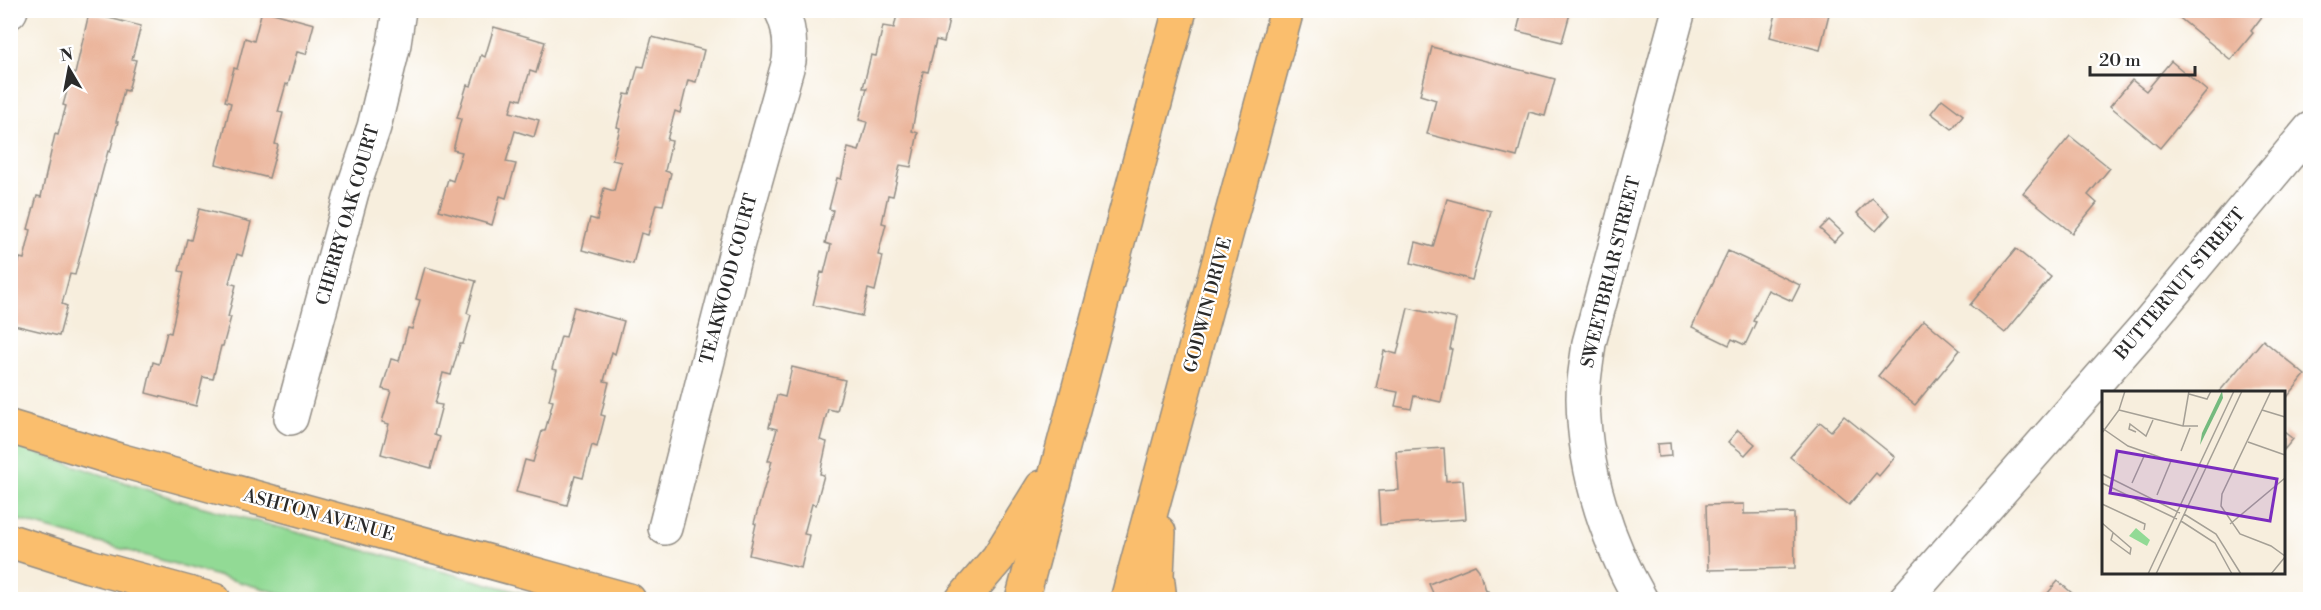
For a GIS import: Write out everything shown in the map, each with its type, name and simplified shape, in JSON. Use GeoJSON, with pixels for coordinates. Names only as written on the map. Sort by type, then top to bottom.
{"type":"FeatureCollection","features":[{"type":"Feature","properties":{"kind":"main road"},"geometry":{"type":"LineString","coordinates":[[1022,600],[1180,10]]}},
{"type":"Feature","properties":{"kind":"main road","name":"GODWIN DRIVE"},"geometry":{"type":"LineString","coordinates":[[1127,600],[1287,10]]}},
{"type":"Feature","properties":{"kind":"main road","name":"ASHTON AVENUE"},"geometry":{"type":"LineString","coordinates":[[10,427],[119,460],[629,600]]}},
{"type":"Feature","properties":{"kind":"main road"},"geometry":{"type":"LineString","coordinates":[[962,600],[998,558],[1037,497],[1065,442]]}},
{"type":"Feature","properties":{"kind":"main road"},"geometry":{"type":"LineString","coordinates":[[1160,600],[1157,575],[1162,474]]}},
{"type":"Feature","properties":{"kind":"main road"},"geometry":{"type":"LineString","coordinates":[[10,541],[89,566],[214,600]]}},
{"type":"Feature","properties":{"kind":"street","name":"CHERRY OAK COURT"},"geometry":{"type":"LineString","coordinates":[[291,418],[352,192],[374,127],[394,44],[399,10]]}},
{"type":"Feature","properties":{"kind":"street","name":"SWEETBRIAR STREET"},"geometry":{"type":"LineString","coordinates":[[1641,600],[1623,569],[1601,515],[1586,448],[1583,395],[1589,343],[1679,10]]}},
{"type":"Feature","properties":{"kind":"street","name":"TEAKWOOD COURT"},"geometry":{"type":"LineString","coordinates":[[665,528],[738,243],[789,61],[791,46],[785,20]]}},
{"type":"Feature","properties":{"kind":"street","name":"BUTTERNUT STREET"},"geometry":{"type":"LineString","coordinates":[[1905,600],[2144,328],[2310,129]]}},
{"type":"Feature","properties":{"kind":"green space"},"geometry":{"type":"Polygon","coordinates":[[[10,444],[181,501],[545,599],[300,599],[11,518],[10,444]]]}},
{"type":"Feature","properties":{"kind":"building"},"geometry":{"type":"Polygon","coordinates":[[[262,10],[314,24],[306,54],[297,52],[288,85],[286,84],[278,112],[283,113],[275,144],[278,145],[269,178],[216,164],[231,103],[225,101],[234,68],[237,69],[245,38],[254,41],[262,10]]]}},
{"type":"Feature","properties":{"kind":"building"},"geometry":{"type":"Polygon","coordinates":[[[898,10],[951,11],[944,42],[936,40],[928,72],[923,71],[912,131],[918,133],[911,167],[900,165],[893,196],[888,195],[882,223],[886,224],[878,255],[883,256],[875,291],[868,289],[862,316],[813,305],[821,272],[824,273],[831,245],[825,243],[833,210],[829,209],[837,178],[841,179],[848,148],[859,151],[867,122],[859,120],[867,88],[863,88],[871,55],[876,56],[883,26],[894,28],[898,10]]]}},
{"type":"Feature","properties":{"kind":"building"},"geometry":{"type":"Polygon","coordinates":[[[1522,10],[1571,10],[1562,42],[1517,31],[1522,10]]]}},
{"type":"Feature","properties":{"kind":"building"},"geometry":{"type":"Polygon","coordinates":[[[1777,10],[1830,10],[1820,50],[1770,37],[1777,10]]]}},
{"type":"Feature","properties":{"kind":"building"},"geometry":{"type":"Polygon","coordinates":[[[2170,10],[2267,10],[2251,31],[2253,33],[2231,60],[2170,10]]]}},
{"type":"Feature","properties":{"kind":"building"},"geometry":{"type":"Polygon","coordinates":[[[89,13],[141,26],[132,59],[136,60],[128,91],[124,90],[116,122],[118,122],[75,275],[70,274],[62,304],[67,306],[59,336],[10,324],[10,314],[16,292],[11,291],[20,258],[24,259],[31,230],[28,229],[37,196],[41,197],[55,134],[58,135],[66,106],[63,105],[72,73],[75,74],[89,13]]]}},
{"type":"Feature","properties":{"kind":"building"},"geometry":{"type":"Polygon","coordinates":[[[494,27],[545,42],[536,73],[530,71],[521,100],[514,98],[510,112],[539,120],[534,137],[515,131],[506,162],[516,164],[506,198],[500,196],[492,225],[439,210],[448,179],[453,181],[462,152],[453,150],[461,119],[457,118],[467,85],[471,86],[481,55],[485,57],[494,27]]]}},
{"type":"Feature","properties":{"kind":"building"},"geometry":{"type":"Polygon","coordinates":[[[652,37],[704,50],[696,82],[688,80],[680,113],[675,111],[667,140],[672,141],[665,171],[671,173],[663,205],[656,204],[648,235],[641,233],[633,264],[582,250],[590,218],[597,220],[604,188],[614,191],[621,162],[612,160],[625,94],[630,95],[638,66],[644,67],[652,37]]]}},
{"type":"Feature","properties":{"kind":"building"},"geometry":{"type":"Polygon","coordinates":[[[1432,47],[1555,79],[1545,116],[1529,112],[1517,157],[1427,134],[1436,100],[1420,95],[1432,47]]]}},
{"type":"Feature","properties":{"kind":"building"},"geometry":{"type":"Polygon","coordinates":[[[2171,61],[2207,91],[2160,148],[2110,106],[2132,80],[2146,91],[2171,61]]]}},
{"type":"Feature","properties":{"kind":"building"},"geometry":{"type":"Polygon","coordinates":[[[1942,99],[1963,115],[1952,129],[1931,113],[1942,99]]]}},
{"type":"Feature","properties":{"kind":"building"},"geometry":{"type":"Polygon","coordinates":[[[2070,136],[2110,168],[2088,195],[2097,203],[2072,233],[2023,193],[2070,136]]]}},
{"type":"Feature","properties":{"kind":"building"},"geometry":{"type":"Polygon","coordinates":[[[1872,198],[1890,215],[1876,231],[1857,213],[1872,198]]]}},
{"type":"Feature","properties":{"kind":"building"},"geometry":{"type":"Polygon","coordinates":[[[1447,199],[1491,211],[1472,280],[1411,263],[1416,242],[1433,247],[1447,199]]]}},
{"type":"Feature","properties":{"kind":"building"},"geometry":{"type":"Polygon","coordinates":[[[199,209],[251,222],[242,256],[237,254],[229,283],[236,285],[223,346],[221,346],[213,379],[203,377],[196,406],[146,393],[153,362],[159,364],[167,332],[171,333],[184,272],[179,271],[187,239],[191,240],[199,209]]]}},
{"type":"Feature","properties":{"kind":"building"},"geometry":{"type":"Polygon","coordinates":[[[1829,220],[1843,233],[1834,242],[1820,229],[1829,220]]]}},
{"type":"Feature","properties":{"kind":"building"},"geometry":{"type":"Polygon","coordinates":[[[2016,249],[2051,277],[2005,333],[1970,305],[2016,249]]]}},
{"type":"Feature","properties":{"kind":"building"},"geometry":{"type":"Polygon","coordinates":[[[1728,251],[1800,285],[1792,301],[1768,290],[1753,321],[1756,322],[1745,345],[1732,339],[1729,345],[1692,327],[1728,251]]]}},
{"type":"Feature","properties":{"kind":"building"},"geometry":{"type":"Polygon","coordinates":[[[425,267],[476,281],[467,313],[471,315],[463,344],[460,344],[451,375],[443,373],[435,404],[442,405],[434,435],[440,437],[431,468],[381,454],[389,424],[382,422],[391,391],[382,389],[391,359],[399,361],[408,328],[412,329],[420,300],[416,299],[425,267]]]}},
{"type":"Feature","properties":{"kind":"building"},"geometry":{"type":"Polygon","coordinates":[[[574,307],[624,321],[615,354],[612,352],[604,381],[609,382],[601,415],[605,416],[597,447],[592,445],[583,478],[575,476],[567,505],[516,492],[525,460],[533,462],[542,431],[545,431],[553,401],[549,400],[557,370],[552,369],[561,336],[566,337],[574,307]]]}},
{"type":"Feature","properties":{"kind":"building"},"geometry":{"type":"Polygon","coordinates":[[[1408,308],[1456,319],[1441,402],[1414,396],[1411,409],[1395,406],[1398,392],[1376,388],[1384,351],[1397,354],[1408,308]]]}},
{"type":"Feature","properties":{"kind":"building"},"geometry":{"type":"Polygon","coordinates":[[[1924,320],[1960,350],[1915,405],[1878,376],[1924,320]]]}},
{"type":"Feature","properties":{"kind":"building"},"geometry":{"type":"Polygon","coordinates":[[[2263,340],[2305,375],[2285,400],[2285,391],[2220,391],[2263,340]]]}},
{"type":"Feature","properties":{"kind":"building"},"geometry":{"type":"Polygon","coordinates":[[[792,367],[845,380],[837,411],[828,409],[820,440],[827,442],[820,474],[824,475],[816,505],[812,504],[804,534],[809,535],[801,568],[749,555],[756,524],[754,523],[772,461],[768,461],[777,429],[769,427],[777,395],[785,397],[792,367]]]}},
{"type":"Feature","properties":{"kind":"building"},"geometry":{"type":"Polygon","coordinates":[[[1844,416],[1895,457],[1879,476],[1876,473],[1849,505],[1790,457],[1820,422],[1831,431],[1844,416]]]}},
{"type":"Feature","properties":{"kind":"building"},"geometry":{"type":"Polygon","coordinates":[[[1738,430],[1755,444],[1745,455],[1728,442],[1738,430]]]}},
{"type":"Feature","properties":{"kind":"building"},"geometry":{"type":"Polygon","coordinates":[[[2285,433],[2293,439],[2285,449],[2285,433]]]}},
{"type":"Feature","properties":{"kind":"building"},"geometry":{"type":"Polygon","coordinates":[[[1670,443],[1671,456],[1658,457],[1657,444],[1670,443]]]}},
{"type":"Feature","properties":{"kind":"building"},"geometry":{"type":"Polygon","coordinates":[[[1444,448],[1446,481],[1463,480],[1466,519],[1380,525],[1378,491],[1399,490],[1396,451],[1444,448]]]}},
{"type":"Feature","properties":{"kind":"building"},"geometry":{"type":"Polygon","coordinates":[[[1744,504],[1744,514],[1794,513],[1795,568],[1708,570],[1706,505],[1744,504]]]}},
{"type":"Feature","properties":{"kind":"building"},"geometry":{"type":"Polygon","coordinates":[[[1475,565],[1492,600],[1436,600],[1429,584],[1475,565]]]}},
{"type":"Feature","properties":{"kind":"building"},"geometry":{"type":"Polygon","coordinates":[[[2058,581],[2080,600],[2042,600],[2058,581]]]}}]}
